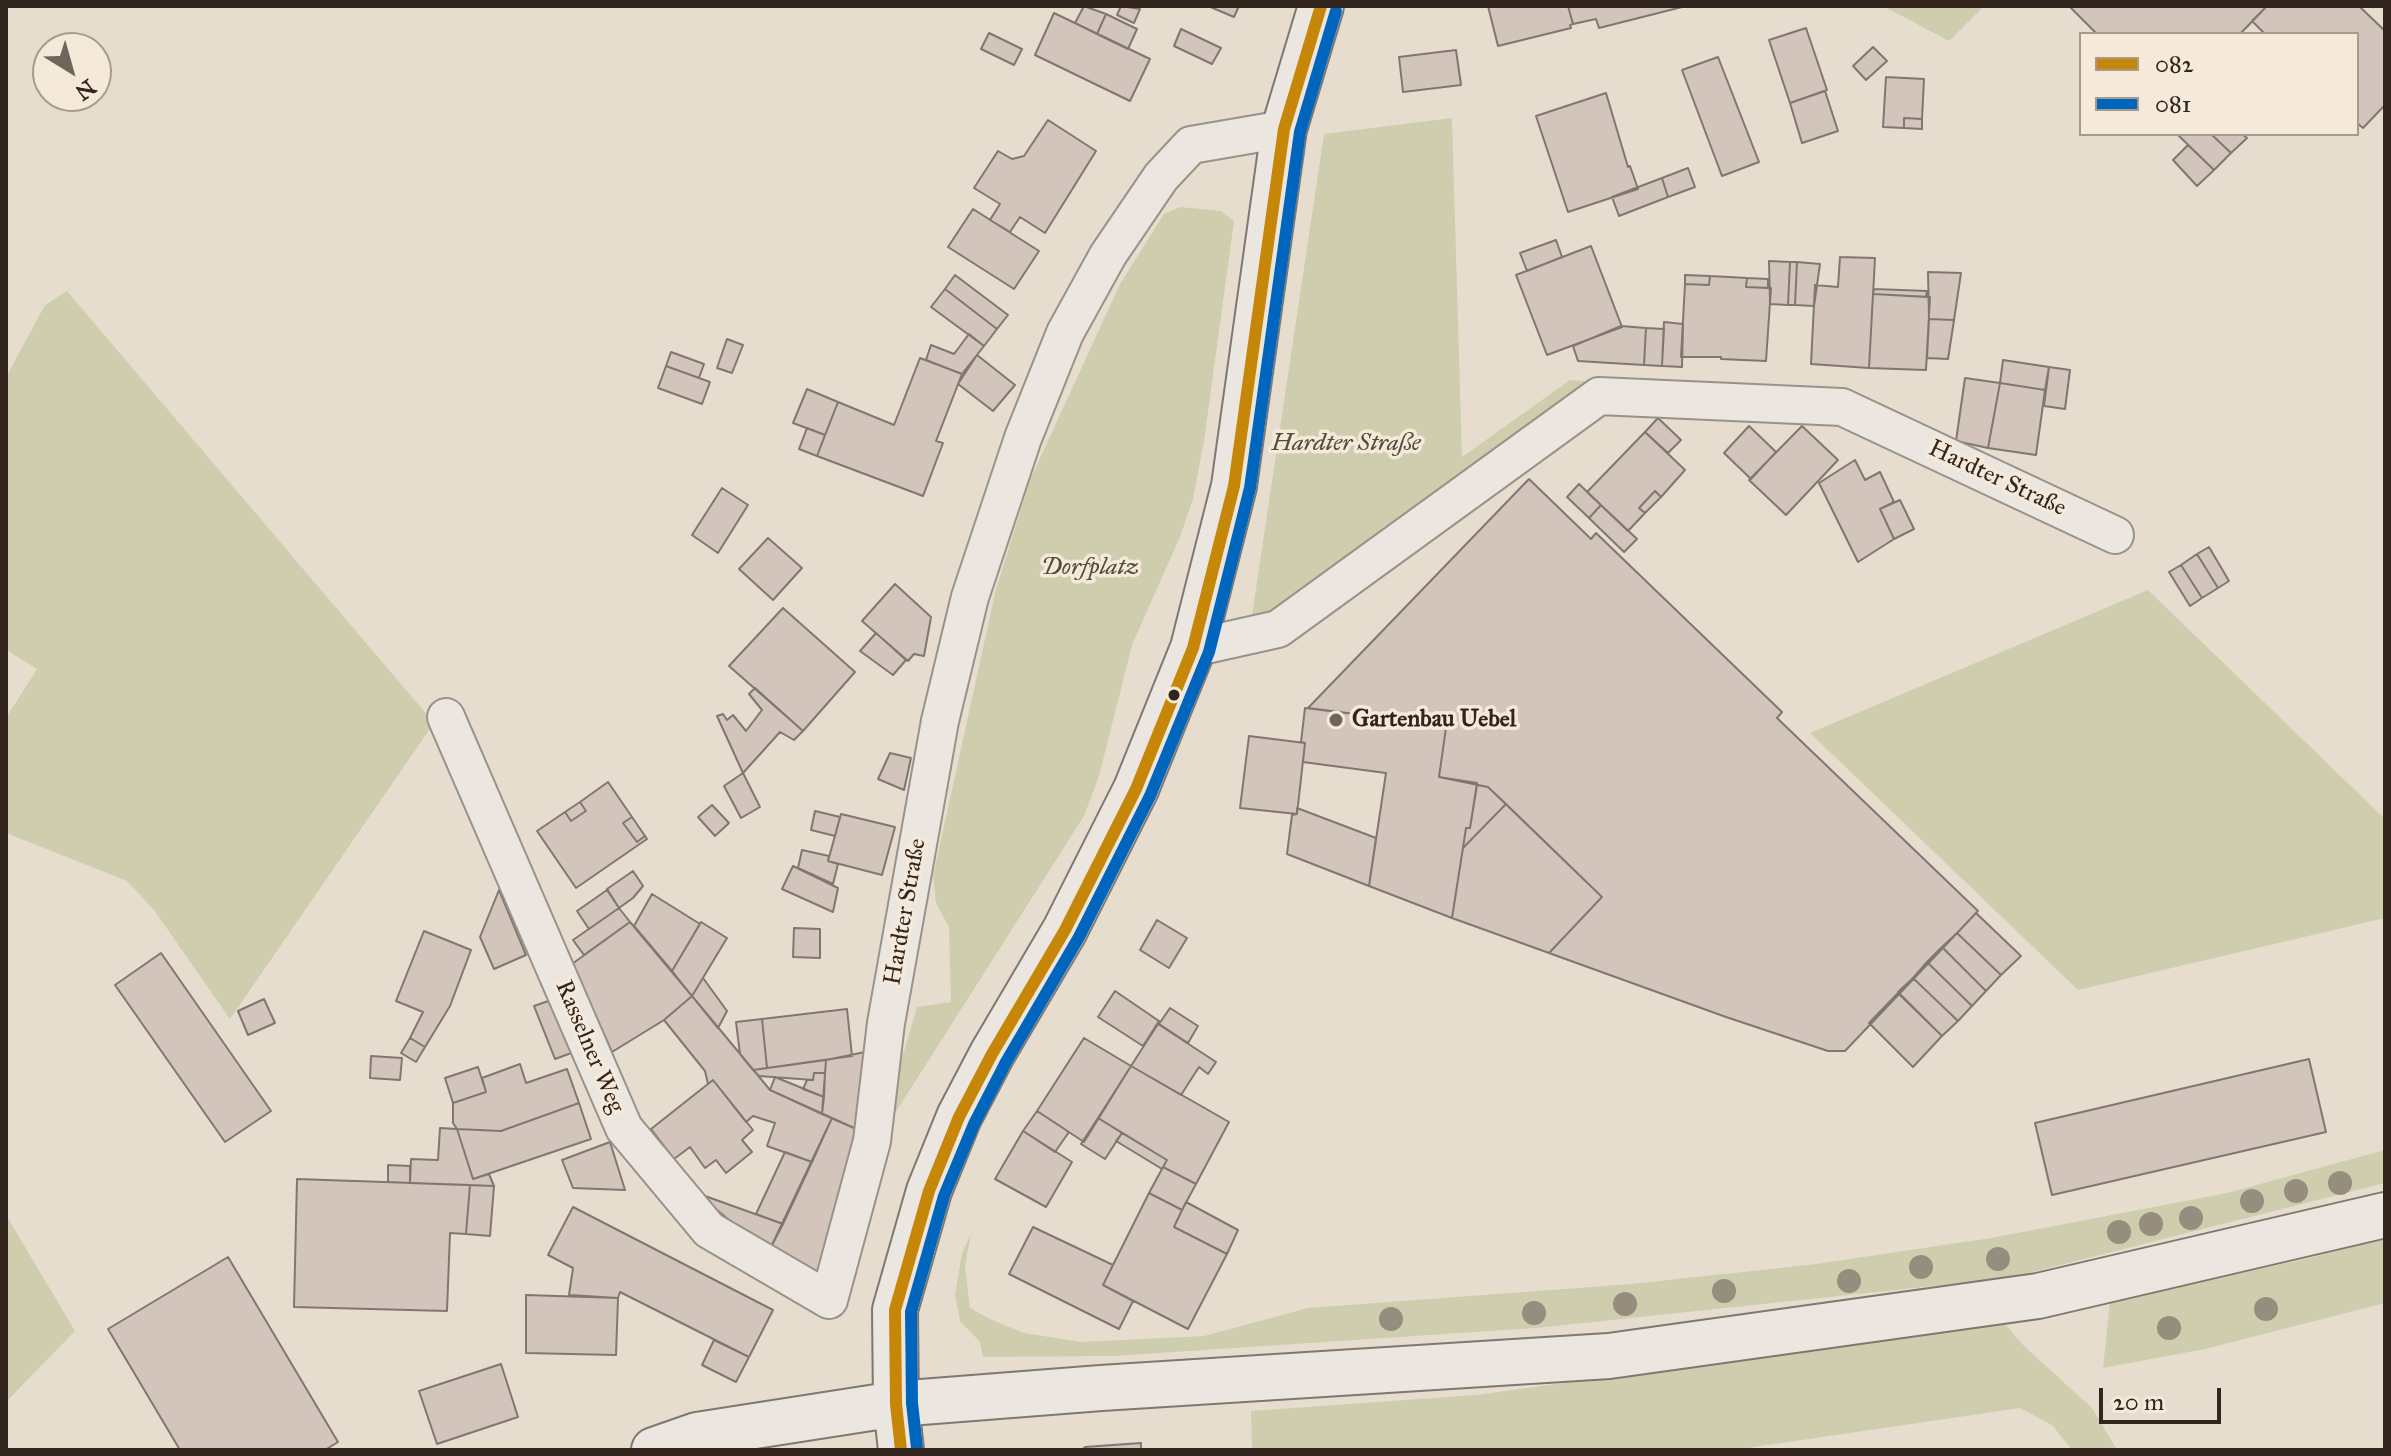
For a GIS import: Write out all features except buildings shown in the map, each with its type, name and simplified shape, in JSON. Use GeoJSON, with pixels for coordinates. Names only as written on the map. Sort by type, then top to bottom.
{"type":"FeatureCollection","features":[{"type":"Feature","properties":{"kind":"street"},"geometry":{"type":"LineString","coordinates":[[901,1450],[896,1404],[895,1310],[929,1191],[959,1117],[1065,930],[1136,789],[1193,648],[1234,486],[1284,129],[1321,6]]}},
{"type":"Feature","properties":{"kind":"street","name":"Hardter Straße"},"geometry":{"type":"LineString","coordinates":[[829,1300],[872,1141],[886,1023],[940,721],[970,597],[1023,438],[1065,333],[1108,255],[1161,177],[1191,145],[1284,129]]}},
{"type":"Feature","properties":{"kind":"street","name":"Hardter Straße"},"geometry":{"type":"LineString","coordinates":[[1193,648],[1278,629],[1599,396],[1842,407],[2115,535]]}},
{"type":"Feature","properties":{"kind":"street","name":"Rasselner Weg"},"geometry":{"type":"LineString","coordinates":[[446,717],[624,1128],[709,1230],[829,1300]]}},
{"type":"Feature","properties":{"kind":"street"},"geometry":{"type":"LineString","coordinates":[[654,1450],[697,1435],[896,1404],[1609,1356],[2038,1296],[2385,1215]]}},
{"type":"Feature","properties":{"kind":"green space"},"geometry":{"type":"Polygon","coordinates":[[[1883,6],[1984,6],[1949,41],[1883,6]]]}},
{"type":"Feature","properties":{"kind":"green space"},"geometry":{"type":"Polygon","coordinates":[[[1452,118],[1462,457],[1570,380],[1598,382],[1281,614],[1251,622],[1324,134],[1452,118]]]}},
{"type":"Feature","properties":{"kind":"green space","name":"Dorfplatz"},"geometry":{"type":"Polygon","coordinates":[[[1180,207],[1221,211],[1234,221],[1204,441],[1193,499],[1180,537],[1132,645],[1099,776],[1084,816],[878,1140],[917,1007],[951,1002],[949,927],[936,903],[933,876],[996,589],[1030,480],[1120,284],[1164,214],[1180,207]]]}},
{"type":"Feature","properties":{"kind":"green space"},"geometry":{"type":"Polygon","coordinates":[[[67,291],[434,723],[230,1019],[154,910],[127,881],[6,833],[6,718],[37,669],[6,650],[6,377],[45,305],[67,291]]]}},
{"type":"Feature","properties":{"kind":"green space"},"geometry":{"type":"Polygon","coordinates":[[[2148,590],[2385,819],[2385,918],[2078,990],[1810,733],[2148,590]]]}},
{"type":"Feature","properties":{"kind":"green space"},"geometry":{"type":"Polygon","coordinates":[[[2385,1150],[2385,1183],[2009,1278],[1536,1328],[1114,1356],[983,1357],[980,1342],[960,1321],[955,1295],[962,1253],[971,1234],[965,1266],[970,1308],[992,1320],[1024,1333],[1082,1342],[1204,1336],[1308,1308],[1632,1284],[1816,1264],[1991,1238],[2227,1193],[2385,1150]]]}},
{"type":"Feature","properties":{"kind":"green space"},"geometry":{"type":"Polygon","coordinates":[[[6,1215],[75,1331],[6,1402],[6,1215]]]}},
{"type":"Feature","properties":{"kind":"green space"},"geometry":{"type":"Polygon","coordinates":[[[2385,1238],[2385,1303],[2205,1349],[2103,1368],[2110,1302],[2385,1238]]]}},
{"type":"Feature","properties":{"kind":"green space"},"geometry":{"type":"Polygon","coordinates":[[[2004,1323],[2025,1347],[2092,1408],[2115,1450],[2072,1450],[2052,1425],[2020,1408],[1734,1450],[1252,1450],[1251,1411],[1476,1395],[2004,1323]]]}},
{"type":"Feature","properties":{"kind":"transit line","name":"082"},"geometry":{"type":"LineString","coordinates":[[901,1450],[896,1404],[895,1310],[929,1191],[959,1117],[1065,930],[1136,789],[1193,648],[1234,486],[1284,129],[1321,6]]}},
{"type":"Feature","properties":{"kind":"transit line","name":"081"},"geometry":{"type":"LineString","coordinates":[[917,1448],[912,1403],[911,1312],[944,1196],[974,1124],[1006,1062],[1079,937],[1150,796],[1209,652],[1250,488],[1300,132],[1336,11]]}},
{"type":"Feature","properties":{"kind":"place","name":"Gartenbau Uebel"},"geometry":{"type":"Point","coordinates":[1336,720]}}]}
